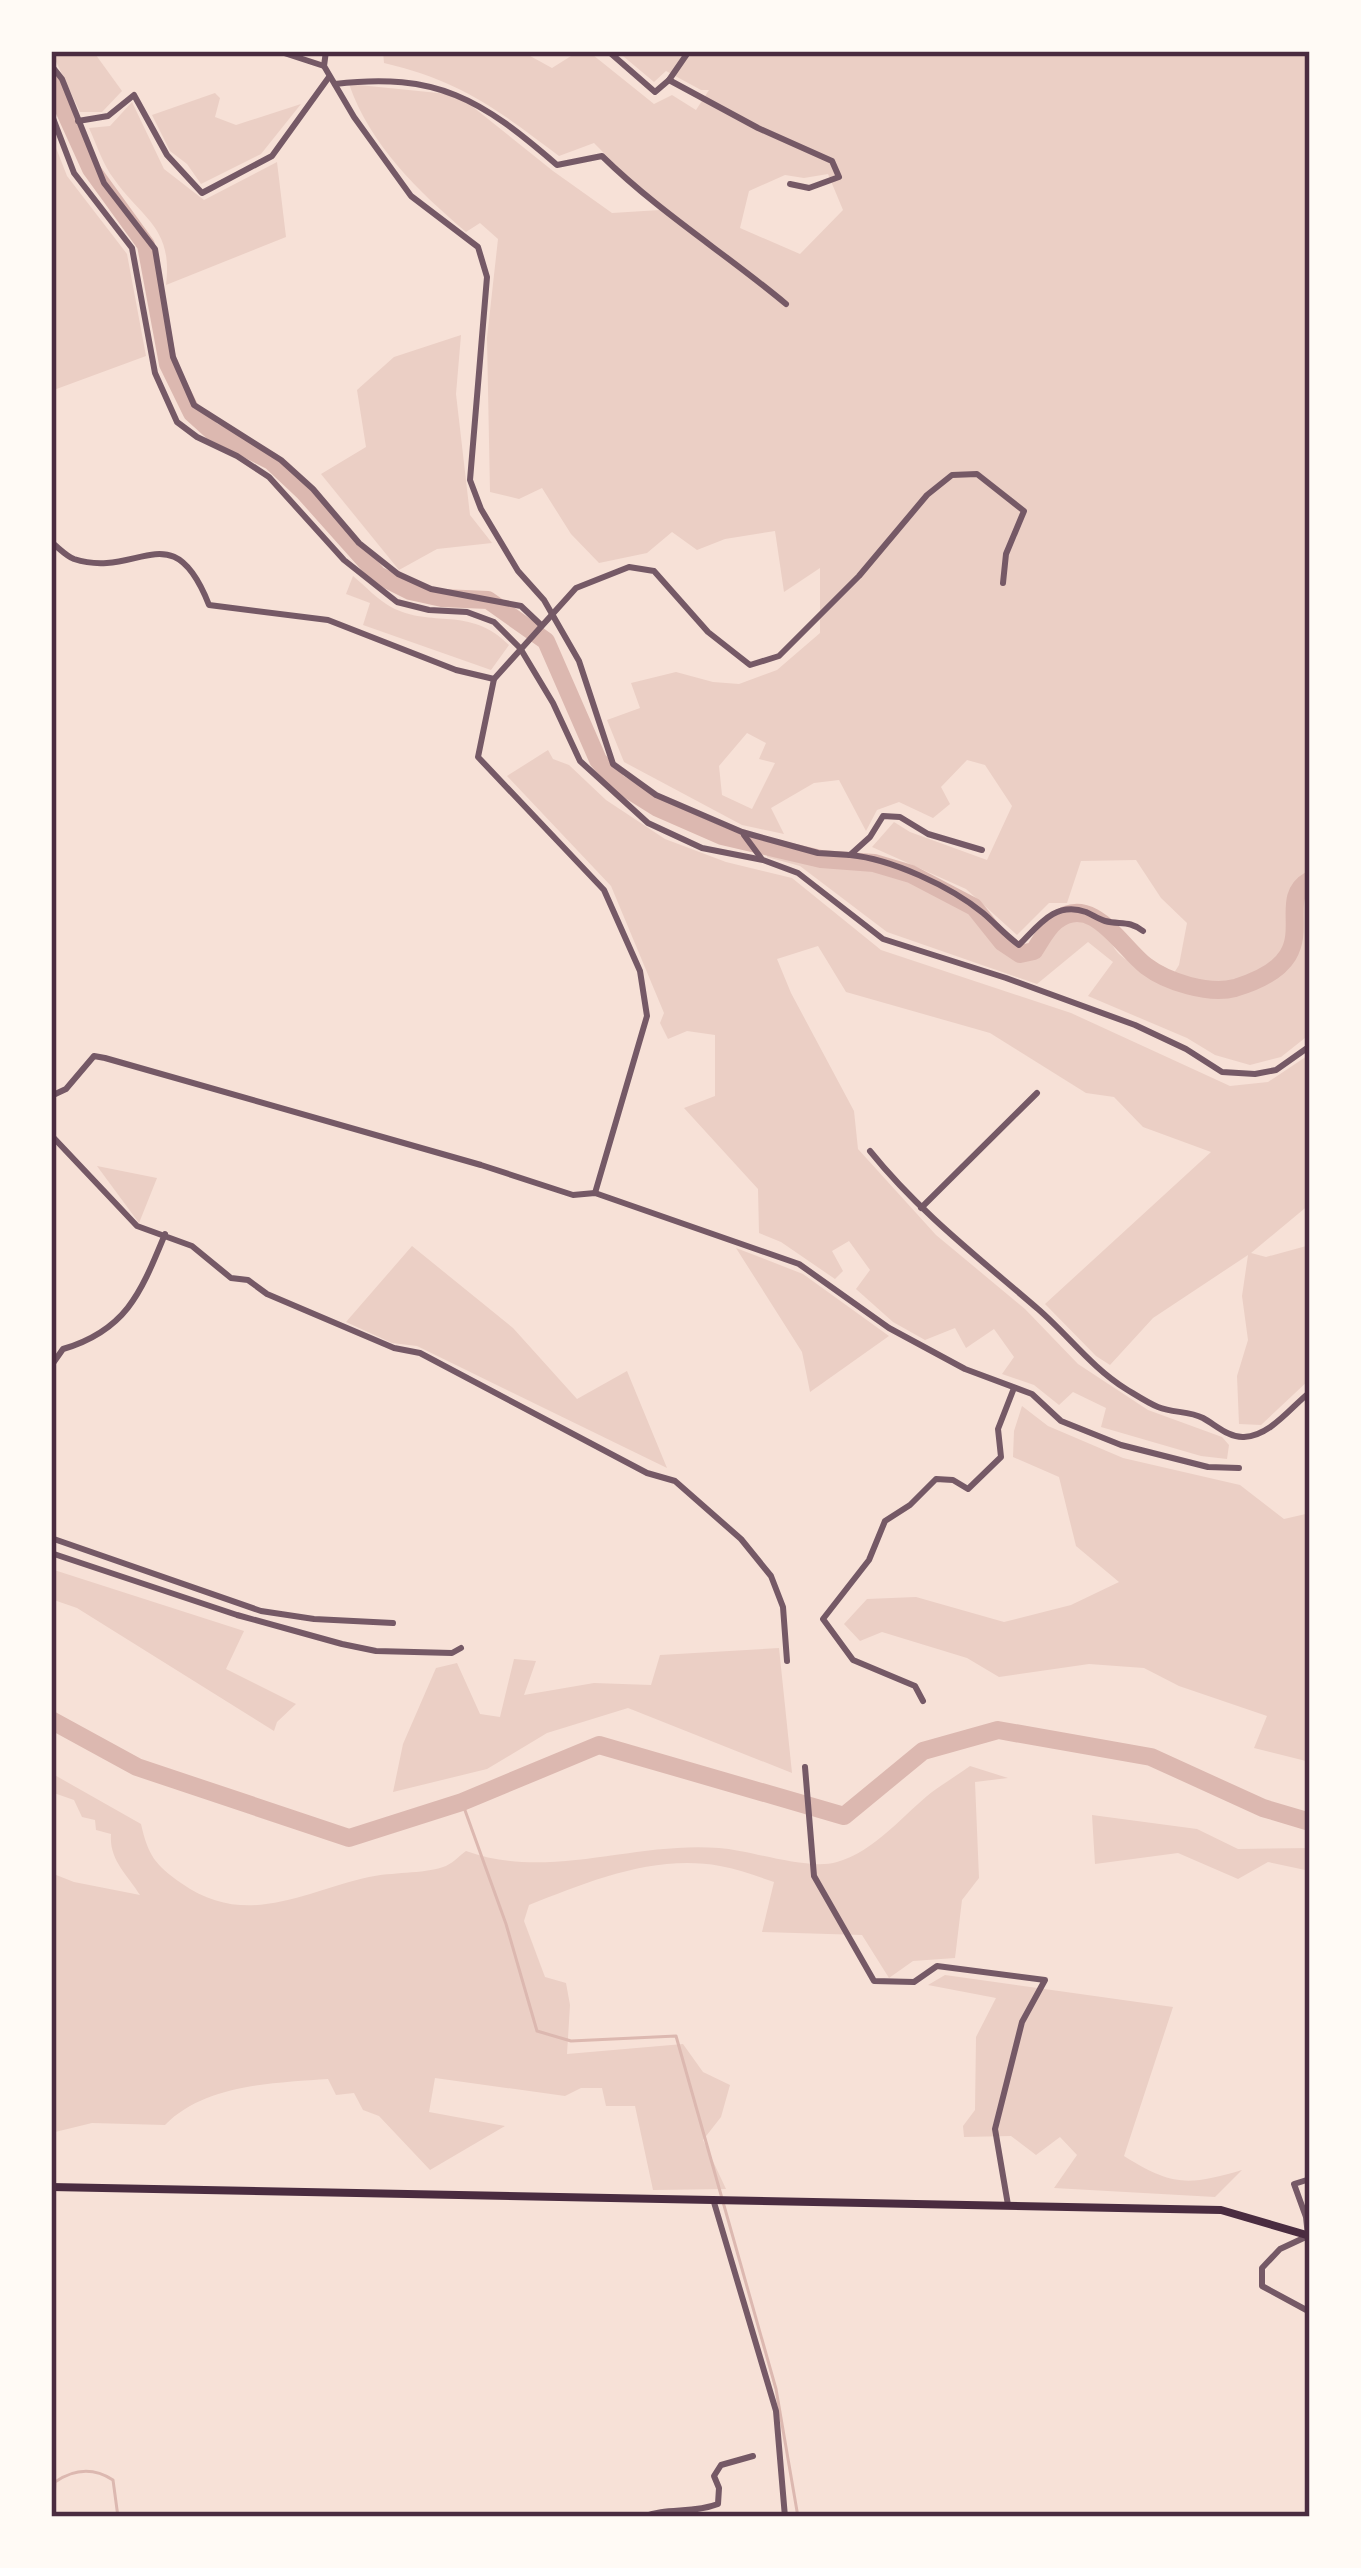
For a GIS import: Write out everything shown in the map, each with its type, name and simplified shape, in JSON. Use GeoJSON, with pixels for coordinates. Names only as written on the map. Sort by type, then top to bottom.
{"type":"FeatureCollection","features":[{"type":"Feature","properties":{"kind":"main road"},"geometry":{"type":"LineString","coordinates":[[51,2187],[1221,2210],[1309,2236]]}},
{"type":"Feature","properties":{"kind":"street"},"geometry":{"type":"LineString","coordinates":[[278,51],[324,66]]}},
{"type":"Feature","properties":{"kind":"street"},"geometry":{"type":"LineString","coordinates":[[326,51],[324,66],[332,80],[411,196],[478,247],[487,277],[470,480],[494,530],[579,661],[613,764],[656,795],[742,832],[818,853],[880,858],[980,910],[1019,945],[1046,915],[1066,910],[1131,922],[1143,931]]}},
{"type":"Feature","properties":{"kind":"street"},"geometry":{"type":"LineString","coordinates":[[608,51],[655,92],[689,51]]}},
{"type":"Feature","properties":{"kind":"street"},"geometry":{"type":"LineString","coordinates":[[51,65],[62,79],[104,183],[155,249],[173,357],[194,405],[281,460],[359,543],[398,574],[431,589],[520,606],[540,624]]}},
{"type":"Feature","properties":{"kind":"street"},"geometry":{"type":"LineString","coordinates":[[78,121],[108,116],[134,94],[167,155],[202,193],[272,157],[332,80],[382,78],[431,84],[480,106],[557,165],[602,156],[681,226],[786,304]]}},
{"type":"Feature","properties":{"kind":"street"},"geometry":{"type":"LineString","coordinates":[[669,80],[758,128],[832,160],[838,177],[809,188],[790,184]]}},
{"type":"Feature","properties":{"kind":"street"},"geometry":{"type":"LineString","coordinates":[[51,112],[74,173],[132,248],[155,373],[177,422],[269,477],[344,560],[397,602],[467,612],[494,622],[520,647],[580,761],[648,823],[702,848],[763,860],[798,873],[883,939],[1135,1025],[1222,1072],[1255,1075],[1276,1070],[1310,1046]]}},
{"type":"Feature","properties":{"kind":"street"},"geometry":{"type":"LineString","coordinates":[[595,1193],[647,1016],[640,971],[604,890],[478,757],[494,679],[575,588],[629,567],[654,572],[708,632],[750,665],[779,656],[952,475],[977,474],[1024,511],[1006,554],[1003,584]]}},
{"type":"Feature","properties":{"kind":"street"},"geometry":{"type":"LineString","coordinates":[[51,542],[73,559],[114,562],[156,554],[176,556],[196,573],[209,605],[328,620],[456,670],[494,679]]}},
{"type":"Feature","properties":{"kind":"street"},"geometry":{"type":"LineString","coordinates":[[850,855],[870,837],[883,816],[900,817],[928,834],[982,850]]}},
{"type":"Feature","properties":{"kind":"street"},"geometry":{"type":"LineString","coordinates":[[742,832],[763,860]]}},
{"type":"Feature","properties":{"kind":"street"},"geometry":{"type":"LineString","coordinates":[[51,1096],[66,1089],[94,1056],[574,1195],[595,1193],[799,1264],[889,1328],[965,1369],[1032,1394],[1061,1421],[1121,1445],[1208,1467],[1239,1468]]}},
{"type":"Feature","properties":{"kind":"street"},"geometry":{"type":"LineString","coordinates":[[921,1208],[1037,1093]]}},
{"type":"Feature","properties":{"kind":"street"},"geometry":{"type":"LineString","coordinates":[[51,1135],[137,1226],[192,1246],[231,1278],[248,1280],[267,1294],[394,1348],[420,1353],[647,1473],[675,1481],[741,1539],[771,1576],[783,1607],[787,1661]]}},
{"type":"Feature","properties":{"kind":"street"},"geometry":{"type":"LineString","coordinates":[[870,1151],[960,1246],[1041,1311],[1087,1359],[1121,1387],[1159,1408],[1197,1415],[1234,1436],[1249,1437],[1268,1431],[1310,1392]]}},
{"type":"Feature","properties":{"kind":"street"},"geometry":{"type":"LineString","coordinates":[[51,1366],[62,1349],[91,1341],[118,1323],[165,1234]]}},
{"type":"Feature","properties":{"kind":"street"},"geometry":{"type":"LineString","coordinates":[[922,1701],[915,1686],[853,1660],[823,1619],[869,1560],[885,1521],[936,1479],[953,1480],[968,1489],[989,1472],[1001,1457],[998,1429],[1014,1388]]}},
{"type":"Feature","properties":{"kind":"street"},"geometry":{"type":"LineString","coordinates":[[51,1538],[261,1611],[393,1623]]}},
{"type":"Feature","properties":{"kind":"street"},"geometry":{"type":"LineString","coordinates":[[51,1553],[237,1615],[376,1651],[452,1653],[461,1648]]}},
{"type":"Feature","properties":{"kind":"street"},"geometry":{"type":"LineString","coordinates":[[806,1767],[814,1876],[874,1981],[914,1982],[937,1966],[1045,1980],[1022,2022],[995,2129],[1008,2205]]}},
{"type":"Feature","properties":{"kind":"street"},"geometry":{"type":"LineString","coordinates":[[1310,2179],[1294,2184],[1309,2236],[1280,2249],[1262,2268],[1262,2286],[1310,2312]]}},
{"type":"Feature","properties":{"kind":"street"},"geometry":{"type":"LineString","coordinates":[[713,2199],[776,2411],[785,2517]]}},
{"type":"Feature","properties":{"kind":"street"},"geometry":{"type":"LineString","coordinates":[[642,2517],[659,2510],[693,2513],[718,2504],[714,2476],[721,2465],[753,2456]]}},
{"type":"Feature","properties":{"kind":"shaded area"},"geometry":{"type":"Polygon","coordinates":[[[51,51],[93,51],[122,91],[102,112],[80,112],[51,51]]]}},
{"type":"Feature","properties":{"kind":"shaded area"},"geometry":{"type":"Polygon","coordinates":[[[383,51],[521,51],[552,68],[579,51],[588,51],[654,104],[672,95],[696,110],[709,90],[666,71],[654,82],[617,51],[1310,51],[1310,1034],[1281,1057],[1250,1065],[1215,1055],[1187,1038],[1088,996],[1113,962],[1088,942],[1037,984],[887,932],[800,866],[767,857],[768,848],[881,866],[974,916],[1013,953],[1024,953],[1058,922],[1079,918],[1102,930],[1124,958],[1169,981],[1179,965],[1187,923],[1161,898],[1136,860],[1081,861],[1067,903],[1049,903],[1017,935],[966,889],[872,847],[894,822],[987,860],[1012,806],[985,765],[967,760],[941,787],[950,804],[933,818],[899,802],[877,810],[866,831],[839,780],[814,783],[771,808],[784,834],[742,825],[624,762],[607,720],[640,708],[631,683],[676,672],[739,684],[777,670],[820,633],[820,568],[784,592],[775,531],[725,539],[697,550],[672,532],[647,553],[599,563],[571,534],[542,488],[519,499],[490,492],[487,338],[498,239],[480,223],[466,232],[413,183],[369,127],[349,84],[458,95],[612,213],[660,210],[594,143],[559,156],[478,99],[384,63],[383,51]],[[828,174],[785,175],[749,191],[740,228],[800,254],[843,210],[828,174]],[[747,733],[719,766],[722,795],[752,809],[775,763],[759,759],[766,743],[747,733]]]}},
{"type":"Feature","properties":{"kind":"shaded area"},"geometry":{"type":"Polygon","coordinates":[[[215,93],[220,98],[215,117],[236,125],[301,104],[261,154],[201,184],[170,151],[152,115],[215,93]]]}},
{"type":"Feature","properties":{"kind":"shaded area"},"geometry":{"type":"Polygon","coordinates":[[[132,102],[164,169],[204,200],[277,162],[286,237],[166,285],[160,237],[110,173],[89,128],[110,126],[132,102]]]}},
{"type":"Feature","properties":{"kind":"shaded area"},"geometry":{"type":"Polygon","coordinates":[[[51,135],[67,176],[127,254],[146,356],[51,391],[51,135]]]}},
{"type":"Feature","properties":{"kind":"shaded area"},"geometry":{"type":"Polygon","coordinates":[[[461,335],[456,394],[470,515],[492,543],[437,549],[399,570],[321,474],[366,447],[357,390],[394,357],[461,335]]]}},
{"type":"Feature","properties":{"kind":"shaded area"},"geometry":{"type":"Polygon","coordinates":[[[353,576],[391,607],[421,617],[479,625],[509,645],[491,670],[363,625],[370,603],[346,594],[353,576]]]}},
{"type":"Feature","properties":{"kind":"shaded area"},"geometry":{"type":"Polygon","coordinates":[[[548,750],[606,800],[665,839],[726,862],[792,878],[881,950],[1071,1013],[1230,1086],[1268,1082],[1310,1054],[1310,1204],[1251,1253],[1266,1257],[1310,1245],[1310,1379],[1261,1425],[1239,1424],[1237,1376],[1248,1340],[1242,1296],[1248,1255],[1153,1318],[1110,1365],[1096,1356],[1045,1304],[1211,1152],[1143,1127],[1114,1097],[1086,1093],[990,1033],[846,992],[818,946],[777,959],[854,1111],[858,1149],[936,1235],[1025,1309],[1078,1364],[1148,1410],[1222,1437],[1229,1445],[1227,1459],[1101,1427],[1106,1408],[1073,1392],[1059,1405],[1034,1385],[1002,1374],[1014,1357],[994,1329],[966,1348],[955,1328],[925,1340],[893,1322],[856,1289],[870,1270],[849,1241],[832,1251],[843,1271],[835,1279],[781,1242],[759,1233],[758,1189],[684,1108],[715,1096],[715,1035],[687,1031],[668,1039],[660,1023],[664,1013],[611,886],[507,776],[548,750]]]}},
{"type":"Feature","properties":{"kind":"shaded area"},"geometry":{"type":"Polygon","coordinates":[[[97,1166],[157,1178],[139,1223],[97,1166]]]}},
{"type":"Feature","properties":{"kind":"shaded area"},"geometry":{"type":"Polygon","coordinates":[[[412,1246],[513,1328],[577,1399],[627,1371],[667,1468],[417,1346],[392,1343],[346,1322],[412,1246]]]}},
{"type":"Feature","properties":{"kind":"shaded area"},"geometry":{"type":"Polygon","coordinates":[[[736,1248],[803,1274],[889,1336],[810,1392],[802,1352],[736,1248]]]}},
{"type":"Feature","properties":{"kind":"shaded area"},"geometry":{"type":"Polygon","coordinates":[[[1022,1406],[1048,1426],[1123,1458],[1240,1485],[1284,1519],[1310,1513],[1310,1762],[1254,1748],[1267,1716],[1179,1686],[1144,1668],[1089,1664],[999,1677],[967,1658],[882,1632],[860,1641],[844,1624],[867,1599],[916,1597],[1004,1622],[1071,1605],[1119,1582],[1076,1546],[1059,1477],[1013,1457],[1022,1406]]]}},
{"type":"Feature","properties":{"kind":"shaded area"},"geometry":{"type":"Polygon","coordinates":[[[51,1569],[244,1631],[226,1669],[296,1704],[274,1731],[77,1608],[51,1599],[51,1569]]]}},
{"type":"Feature","properties":{"kind":"shaded area"},"geometry":{"type":"Polygon","coordinates":[[[779,1648],[792,1773],[628,1708],[547,1733],[487,1769],[393,1792],[403,1744],[436,1668],[457,1663],[480,1714],[500,1717],[514,1659],[536,1661],[524,1695],[594,1683],[651,1685],[660,1655],[779,1648]]]}},
{"type":"Feature","properties":{"kind":"shaded area"},"geometry":{"type":"Polygon","coordinates":[[[970,1766],[1008,1778],[975,1782],[979,1878],[962,1900],[955,1958],[913,1961],[889,1978],[862,1935],[762,1932],[774,1882],[720,1866],[646,1867],[529,1905],[524,1921],[545,1977],[566,1983],[570,2005],[567,2054],[683,2044],[703,2072],[730,2085],[721,2117],[703,2140],[726,2189],[653,2190],[635,2106],[606,2106],[602,2088],[581,2088],[565,2096],[435,2078],[429,2112],[505,2126],[430,2170],[379,2116],[363,2110],[354,2093],[336,2095],[328,2079],[220,2093],[181,2111],[165,2125],[92,2123],[51,2133],[51,1873],[140,1895],[116,1859],[111,1834],[96,1830],[95,1820],[82,1817],[74,1800],[51,1792],[51,1773],[141,1824],[154,1858],[181,1883],[205,1897],[251,1905],[297,1898],[369,1877],[435,1869],[466,1851],[528,1862],[687,1847],[795,1862],[837,1862],[876,1841],[970,1766]]]}},
{"type":"Feature","properties":{"kind":"shaded area"},"geometry":{"type":"Polygon","coordinates":[[[1092,1815],[1197,1829],[1238,1849],[1310,1848],[1310,1871],[1268,1862],[1238,1879],[1178,1853],[1095,1864],[1092,1815]]]}},
{"type":"Feature","properties":{"kind":"shaded area"},"geometry":{"type":"Polygon","coordinates":[[[945,1975],[1173,2007],[1124,2156],[1155,2173],[1181,2180],[1242,2170],[1215,2197],[1054,2188],[1077,2155],[1060,2137],[1036,2155],[1011,2136],[964,2137],[963,2126],[975,2110],[976,2037],[996,1998],[928,1985],[945,1975]]]}},
{"type":"Feature","properties":{"kind":"waterway"},"geometry":{"type":"LineString","coordinates":[[51,81],[91,169],[146,245],[168,364],[192,413],[212,431],[271,461],[378,575],[410,591],[488,600],[546,641],[598,760],[618,783],[658,808],[722,836],[911,874],[974,907],[1002,942],[1020,954],[1034,951],[1056,921],[1082,913],[1106,926],[1155,972],[1201,988],[1235,988],[1265,976],[1283,962],[1292,947],[1295,902],[1310,880]]}},
{"type":"Feature","properties":{"kind":"waterway"},"geometry":{"type":"LineString","coordinates":[[51,1720],[137,1767],[349,1838],[462,1802],[599,1745],[844,1816],[923,1751],[998,1730],[1151,1757],[1263,1808],[1310,1822]]}},
{"type":"Feature","properties":{"kind":"waterway"},"geometry":{"type":"LineString","coordinates":[[462,1802],[506,1924],[537,2031],[571,2041],[676,2036],[776,2389],[798,2517]]}},
{"type":"Feature","properties":{"kind":"waterway"},"geometry":{"type":"LineString","coordinates":[[53,2517],[55,2482],[84,2471],[113,2480],[118,2517]]}}]}
